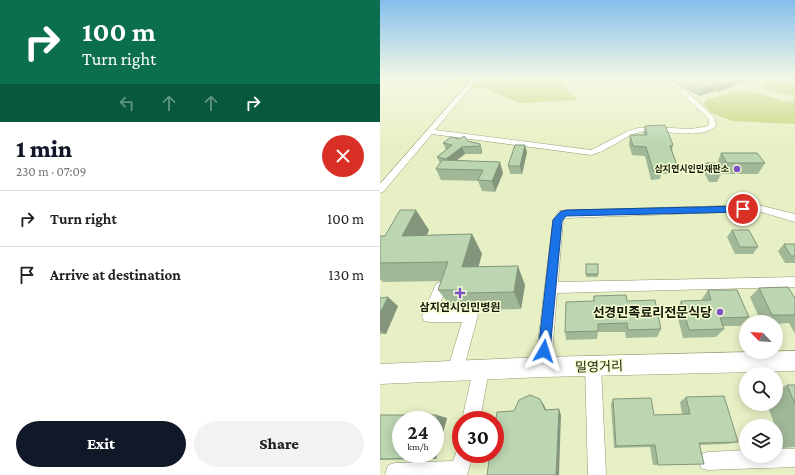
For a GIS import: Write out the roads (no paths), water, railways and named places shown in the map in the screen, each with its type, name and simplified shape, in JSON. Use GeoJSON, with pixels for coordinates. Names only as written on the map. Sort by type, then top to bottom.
{"type":"FeatureCollection","features":[{"type":"Feature","properties":{"kind":"main road","name":"밀영거리"},"geometry":{"type":"LineString","coordinates":[[380,374],[543,367],[795,361]]}},
{"type":"Feature","properties":{"kind":"street"},"geometry":{"type":"LineString","coordinates":[[380,190],[456,101]]}},
{"type":"Feature","properties":{"kind":"street"},"geometry":{"type":"LineString","coordinates":[[430,132],[591,153],[602,150],[638,130],[704,130],[712,126],[713,119],[693,101]]}},
{"type":"Feature","properties":{"kind":"street"},"geometry":{"type":"LineString","coordinates":[[543,367],[558,220],[566,213],[758,208],[795,218]]}},
{"type":"Feature","properties":{"kind":"street"},"geometry":{"type":"LineString","coordinates":[[550,288],[795,282]]}},
{"type":"Feature","properties":{"kind":"street"},"geometry":{"type":"LineString","coordinates":[[440,288],[429,316],[471,315],[455,371]]}},
{"type":"Feature","properties":{"kind":"street"},"geometry":{"type":"LineString","coordinates":[[593,366],[596,475]]}},
{"type":"Feature","properties":{"kind":"street"},"geometry":{"type":"LineString","coordinates":[[473,411],[481,370]]}},
{"type":"Feature","properties":{"kind":"street"},"geometry":{"type":"LineString","coordinates":[[708,461],[795,458]]}},
{"type":"Feature","properties":{"kind":"street"},"geometry":{"type":"LineString","coordinates":[[394,475],[395,472],[460,470],[462,463]]}},
{"type":"Feature","properties":{"kind":"place","name":"삼지연시인민재판소"},"geometry":{"type":"Point","coordinates":[737,169]}},
{"type":"Feature","properties":{"kind":"place","name":"삼지연시인민병원"},"geometry":{"type":"Point","coordinates":[460,293]}},
{"type":"Feature","properties":{"kind":"place","name":"선경민족료리전문식당"},"geometry":{"type":"Point","coordinates":[720,312]}}]}
